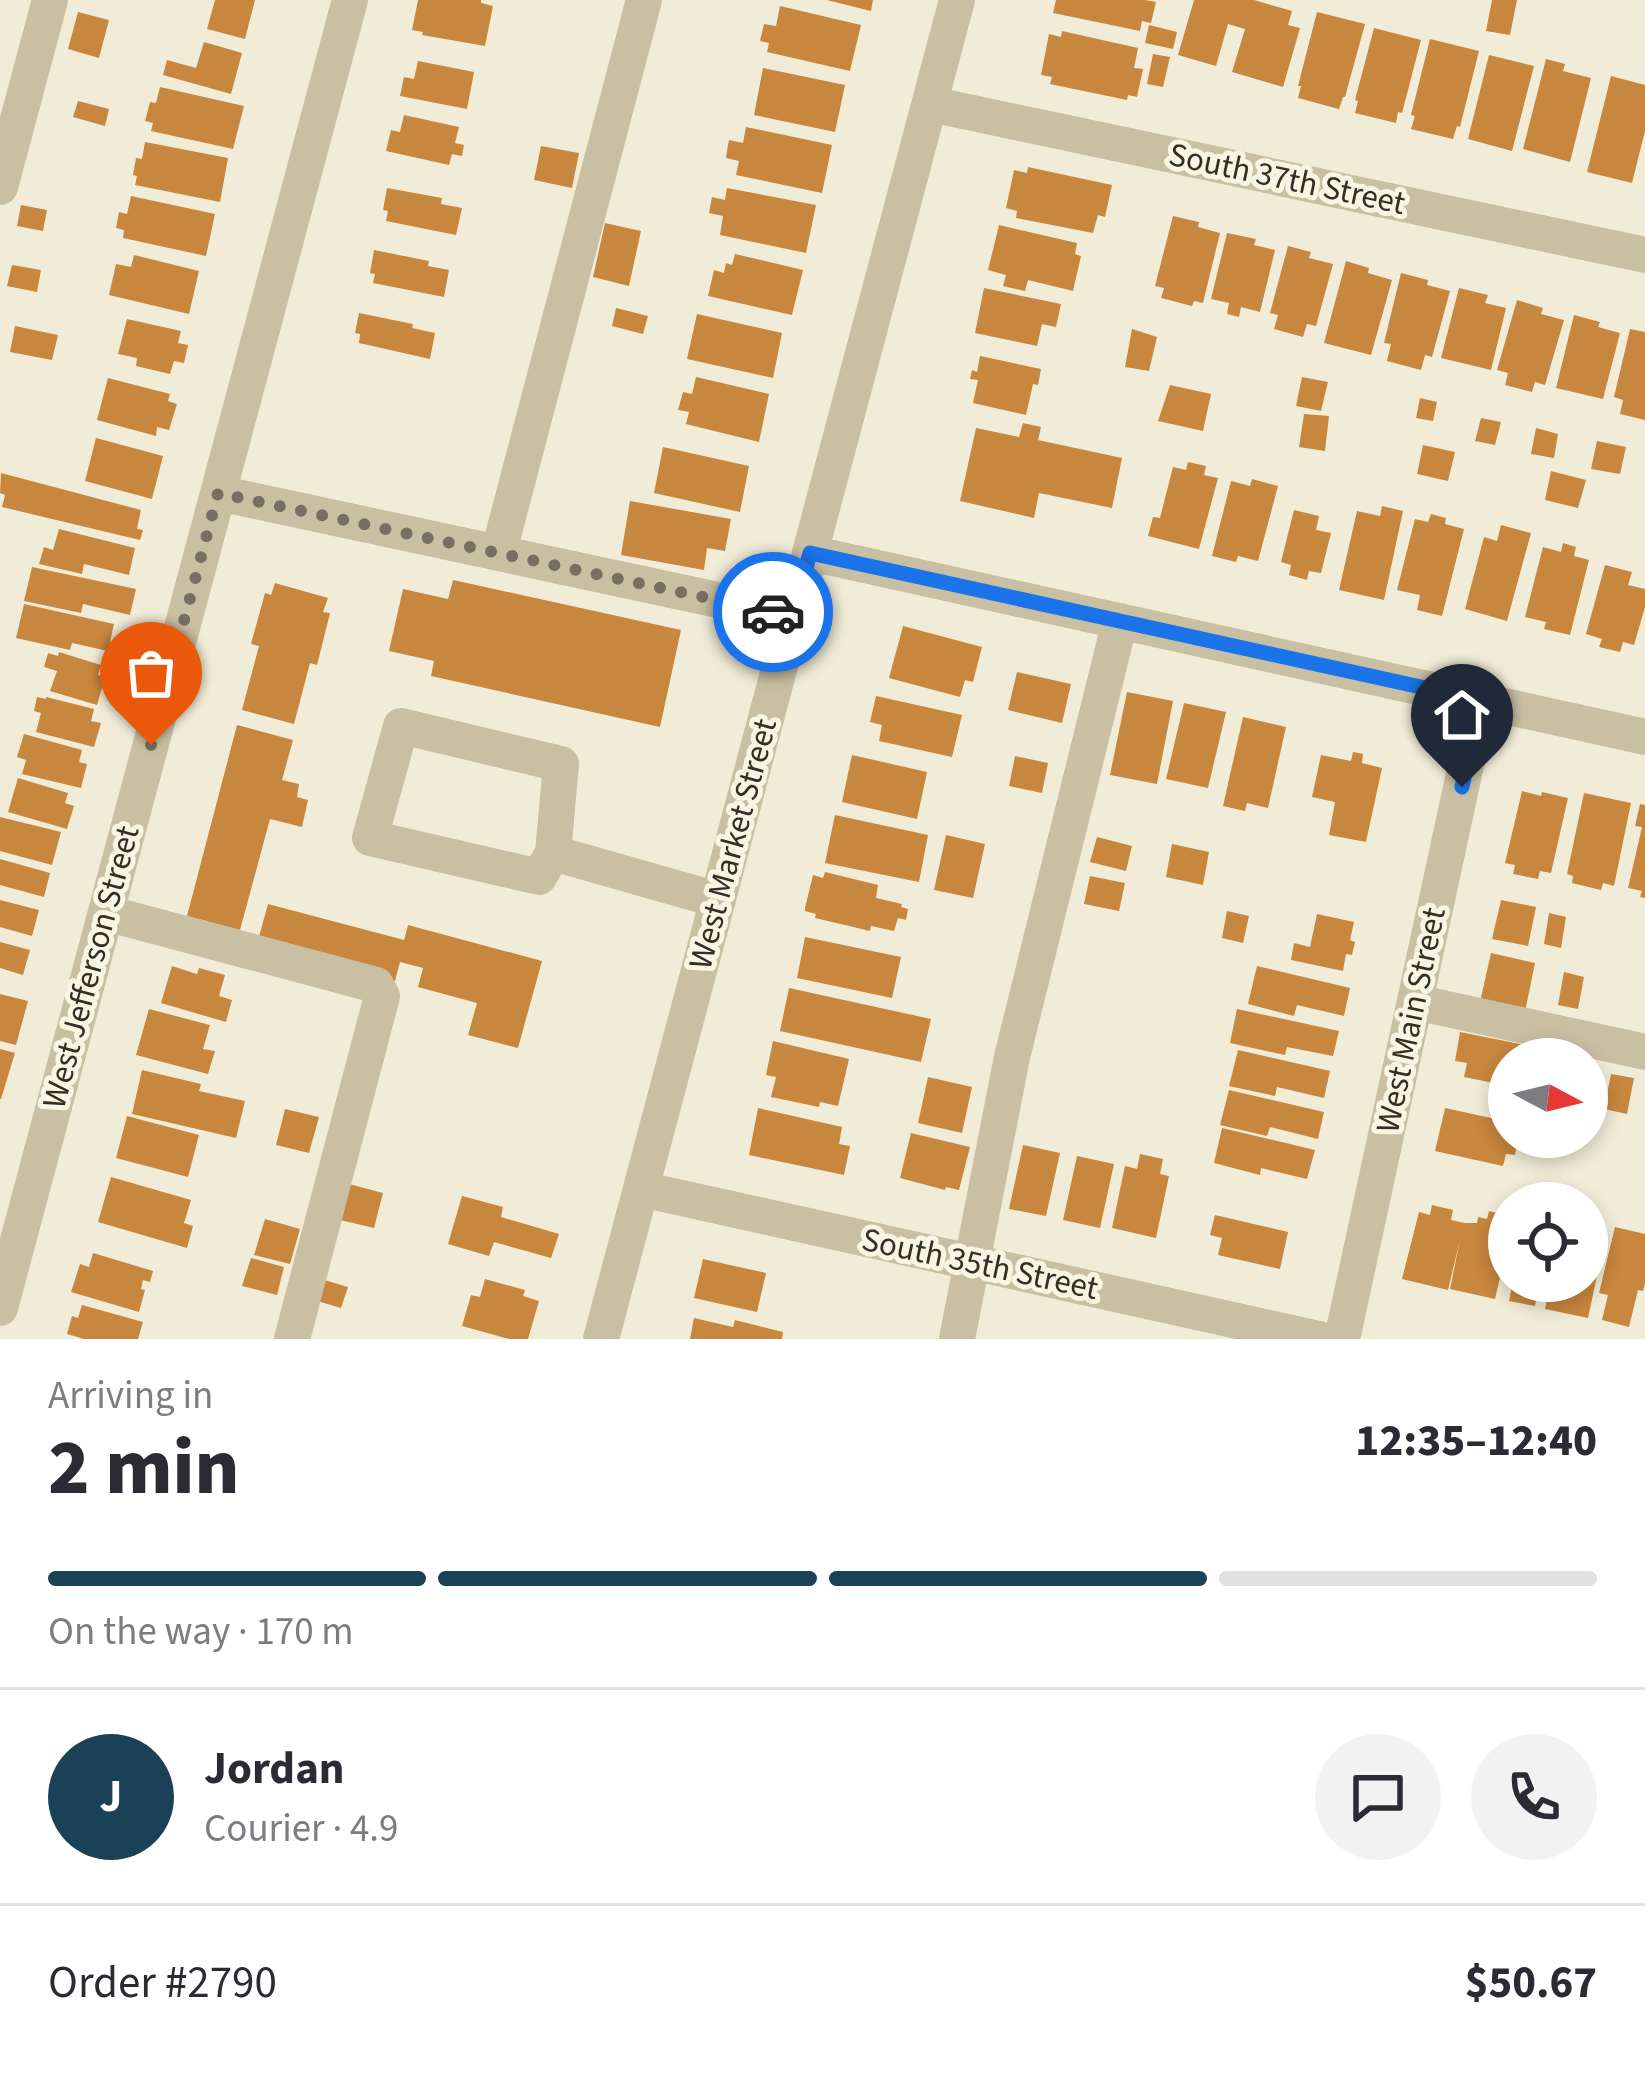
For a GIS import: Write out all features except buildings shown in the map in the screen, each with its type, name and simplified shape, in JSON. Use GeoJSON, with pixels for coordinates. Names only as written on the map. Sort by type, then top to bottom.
{"type":"FeatureCollection","features":[{"type":"Feature","properties":{"kind":"street"},"geometry":{"type":"LineString","coordinates":[[0,187],[50,0]]}},
{"type":"Feature","properties":{"kind":"street","name":"West Jefferson Street"},"geometry":{"type":"LineString","coordinates":[[0,1308],[350,0]]}},
{"type":"Feature","properties":{"kind":"street"},"geometry":{"type":"LineString","coordinates":[[499,551],[644,0]]}},
{"type":"Feature","properties":{"kind":"street","name":"West Market Street"},"geometry":{"type":"LineString","coordinates":[[601,1339],[957,0]]}},
{"type":"Feature","properties":{"kind":"street","name":"South 37th Street"},"geometry":{"type":"LineString","coordinates":[[930,104],[1645,255]]}},
{"type":"Feature","properties":{"kind":"street"},"geometry":{"type":"LineString","coordinates":[[218,493],[793,616]]}},
{"type":"Feature","properties":{"kind":"street"},"geometry":{"type":"LineString","coordinates":[[810,553],[1645,737]]}},
{"type":"Feature","properties":{"kind":"street"},"geometry":{"type":"LineString","coordinates":[[957,1339],[1012,1057],[1120,621]]}},
{"type":"Feature","properties":{"kind":"street","name":"West Main Street"},"geometry":{"type":"LineString","coordinates":[[1342,1339],[1480,700]]}},
{"type":"Feature","properties":{"kind":"street"},"geometry":{"type":"LineString","coordinates":[[401,726],[561,764],[554,853],[539,877],[370,838],[401,726]]}},
{"type":"Feature","properties":{"kind":"street"},"geometry":{"type":"LineString","coordinates":[[554,853],[718,900]]}},
{"type":"Feature","properties":{"kind":"street"},"geometry":{"type":"LineString","coordinates":[[106,913],[376,985],[382,996],[292,1339]]}},
{"type":"Feature","properties":{"kind":"street"},"geometry":{"type":"LineString","coordinates":[[1415,1002],[1645,1052]]}},
{"type":"Feature","properties":{"kind":"street","name":"South 35th Street"},"geometry":{"type":"LineString","coordinates":[[641,1189],[1319,1339]]}},
{"type":"Feature","properties":{"kind":"way so far"},"geometry":{"type":"LineString","coordinates":[[151,745],[218,493],[773,612]]}},
{"type":"Feature","properties":{"kind":"route"},"geometry":{"type":"LineString","coordinates":[[773,612],[793,616],[810,553],[1480,700],[1462,787]]}}]}
